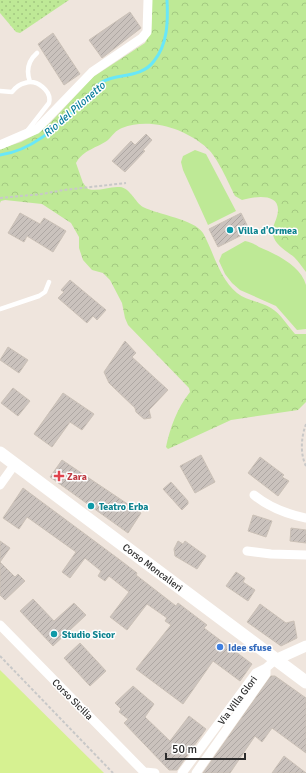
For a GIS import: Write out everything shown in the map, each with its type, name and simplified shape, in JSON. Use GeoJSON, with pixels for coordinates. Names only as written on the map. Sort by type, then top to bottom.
{"type":"FeatureCollection","features":[{"type":"Feature","properties":{"kind":"main road","name":"Corso Moncalieri"},"geometry":{"type":"LineString","coordinates":[[0,453],[271,664],[306,682]]}},
{"type":"Feature","properties":{"kind":"street"},"geometry":{"type":"LineString","coordinates":[[0,145],[37,129],[49,119],[92,72],[142,38],[147,32],[148,0]]}},
{"type":"Feature","properties":{"kind":"street"},"geometry":{"type":"LineString","coordinates":[[0,485],[15,464]]}},
{"type":"Feature","properties":{"kind":"street"},"geometry":{"type":"LineString","coordinates":[[254,495],[270,507],[279,511],[306,518]]}},
{"type":"Feature","properties":{"kind":"street"},"geometry":{"type":"LineString","coordinates":[[247,551],[271,554],[306,554]]}},
{"type":"Feature","properties":{"kind":"street","name":"Corso Sicilia"},"geometry":{"type":"LineString","coordinates":[[0,625],[145,773]]}},
{"type":"Feature","properties":{"kind":"street"},"geometry":{"type":"LineString","coordinates":[[271,664],[306,646]]}},
{"type":"Feature","properties":{"kind":"street","name":"Via Villa Glori"},"geometry":{"type":"LineString","coordinates":[[182,773],[256,673],[271,664]]}},
{"type":"Feature","properties":{"kind":"street","name":"Via Villa Glori"},"geometry":{"type":"LineString","coordinates":[[196,773],[266,674],[271,664]]}},
{"type":"Feature","properties":{"kind":"street"},"geometry":{"type":"LineString","coordinates":[[145,773],[155,773]]}},
{"type":"Feature","properties":{"kind":"lane"},"geometry":{"type":"LineString","coordinates":[[30,82],[27,75],[29,65],[32,57],[37,53]]}},
{"type":"Feature","properties":{"kind":"lane"},"geometry":{"type":"LineString","coordinates":[[0,91],[12,92],[23,83],[30,82],[44,88],[50,98],[44,111],[23,136]]}},
{"type":"Feature","properties":{"kind":"lane"},"geometry":{"type":"LineString","coordinates":[[0,309],[39,296],[45,292],[49,282]]}},
{"type":"Feature","properties":{"kind":"path"},"geometry":{"type":"LineString","coordinates":[[0,198],[36,195],[64,190],[126,183]]}},
{"type":"Feature","properties":{"kind":"path"},"geometry":{"type":"LineString","coordinates":[[306,424],[302,450],[303,460],[306,466]]}},
{"type":"Feature","properties":{"kind":"path"},"geometry":{"type":"LineString","coordinates":[[0,656],[113,773]]}},
{"type":"Feature","properties":{"kind":"green space"},"geometry":{"type":"Polygon","coordinates":[[[0,0],[69,0],[20,33],[16,32],[0,13],[0,0]]]}},
{"type":"Feature","properties":{"kind":"green space"},"geometry":{"type":"Polygon","coordinates":[[[152,0],[306,0],[306,272],[294,257],[275,241],[273,228],[278,211],[277,205],[274,201],[270,198],[264,197],[242,200],[235,196],[211,152],[189,135],[178,130],[156,124],[133,125],[118,130],[104,143],[82,155],[76,163],[83,183],[88,189],[96,190],[116,187],[124,188],[130,192],[137,202],[143,207],[192,224],[198,228],[203,233],[221,273],[237,293],[275,310],[295,334],[306,334],[306,402],[298,410],[231,420],[168,449],[166,447],[172,425],[181,405],[190,392],[189,388],[128,325],[122,303],[110,280],[103,273],[92,270],[83,260],[79,248],[79,237],[71,223],[42,204],[5,200],[1,201],[0,203],[0,149],[21,142],[36,134],[51,122],[93,77],[145,43],[151,31],[152,0]]]}},
{"type":"Feature","properties":{"kind":"green space"},"geometry":{"type":"Polygon","coordinates":[[[195,150],[206,154],[236,211],[208,225],[183,170],[181,162],[183,156],[195,150]]]}},
{"type":"Feature","properties":{"kind":"green space"},"geometry":{"type":"Polygon","coordinates":[[[245,241],[273,253],[293,266],[299,272],[306,285],[306,329],[297,330],[276,306],[240,290],[225,274],[219,261],[222,254],[245,241]]]}},
{"type":"Feature","properties":{"kind":"green space"},"geometry":{"type":"Polygon","coordinates":[[[0,670],[104,773],[0,773],[0,670]]]}},
{"type":"Feature","properties":{"kind":"building"},"geometry":{"type":"Polygon","coordinates":[[[130,12],[141,28],[102,58],[89,40],[130,12]]]}},
{"type":"Feature","properties":{"kind":"building"},"geometry":{"type":"Polygon","coordinates":[[[53,33],[80,74],[64,85],[38,44],[53,33]]]}},
{"type":"Feature","properties":{"kind":"building"},"geometry":{"type":"Polygon","coordinates":[[[146,134],[152,140],[143,150],[145,151],[125,172],[112,161],[131,141],[135,145],[146,134]]]}},
{"type":"Feature","properties":{"kind":"building"},"geometry":{"type":"Polygon","coordinates":[[[20,213],[40,224],[44,218],[66,231],[53,252],[27,236],[24,242],[8,233],[20,213]]]}},
{"type":"Feature","properties":{"kind":"building","name":"Villa d'Ormea"},"geometry":{"type":"Polygon","coordinates":[[[241,213],[250,231],[218,247],[209,229],[241,213]]]}},
{"type":"Feature","properties":{"kind":"building"},"geometry":{"type":"Polygon","coordinates":[[[70,280],[106,310],[97,320],[93,316],[87,323],[58,298],[64,292],[61,290],[70,280]]]}},
{"type":"Feature","properties":{"kind":"building"},"geometry":{"type":"Polygon","coordinates":[[[125,341],[136,353],[132,357],[168,390],[149,410],[151,418],[144,419],[136,412],[135,408],[109,383],[104,372],[125,341]]]}},
{"type":"Feature","properties":{"kind":"building"},"geometry":{"type":"Polygon","coordinates":[[[8,347],[28,360],[19,373],[0,360],[8,347]]]}},
{"type":"Feature","properties":{"kind":"building"},"geometry":{"type":"Polygon","coordinates":[[[13,388],[30,401],[18,416],[1,403],[13,388]]]}},
{"type":"Feature","properties":{"kind":"building"},"geometry":{"type":"Polygon","coordinates":[[[63,393],[94,414],[82,430],[70,422],[52,447],[34,434],[63,393]]]}},
{"type":"Feature","properties":{"kind":"building"},"geometry":{"type":"Polygon","coordinates":[[[201,455],[215,482],[195,493],[180,466],[201,455]]]}},
{"type":"Feature","properties":{"kind":"building"},"geometry":{"type":"Polygon","coordinates":[[[260,457],[284,475],[282,477],[289,481],[278,496],[248,473],[260,457]]]}},
{"type":"Feature","properties":{"kind":"building"},"geometry":{"type":"Polygon","coordinates":[[[62,460],[141,513],[128,533],[50,477],[62,460]]]}},
{"type":"Feature","properties":{"kind":"building"},"geometry":{"type":"Polygon","coordinates":[[[171,482],[188,501],[188,504],[182,510],[163,489],[171,482]]]}},
{"type":"Feature","properties":{"kind":"building"},"geometry":{"type":"Polygon","coordinates":[[[23,488],[137,573],[136,575],[176,606],[178,603],[207,625],[204,628],[252,664],[240,681],[213,661],[183,704],[136,669],[171,625],[165,621],[167,618],[147,604],[127,630],[110,617],[129,592],[109,576],[105,581],[98,576],[101,571],[85,558],[70,578],[62,572],[76,552],[27,517],[19,529],[3,518],[23,488]]]}},
{"type":"Feature","properties":{"kind":"building"},"geometry":{"type":"Polygon","coordinates":[[[253,515],[272,521],[266,537],[248,531],[253,515]]]}},
{"type":"Feature","properties":{"kind":"building"},"geometry":{"type":"Polygon","coordinates":[[[291,528],[306,530],[306,543],[290,541],[291,528]]]}},
{"type":"Feature","properties":{"kind":"building"},"geometry":{"type":"Polygon","coordinates":[[[0,541],[10,548],[0,562],[0,541]]]}},
{"type":"Feature","properties":{"kind":"building"},"geometry":{"type":"Polygon","coordinates":[[[178,541],[183,544],[185,541],[206,556],[197,569],[175,556],[174,549],[178,541]]]}},
{"type":"Feature","properties":{"kind":"building"},"geometry":{"type":"Polygon","coordinates":[[[0,562],[15,577],[18,574],[25,581],[5,600],[0,595],[0,562]]]}},
{"type":"Feature","properties":{"kind":"building"},"geometry":{"type":"Polygon","coordinates":[[[236,572],[245,578],[243,582],[255,590],[248,601],[226,586],[236,572]]]}},
{"type":"Feature","properties":{"kind":"building","name":"Studio Sicor"},"geometry":{"type":"Polygon","coordinates":[[[33,599],[54,621],[74,603],[86,615],[53,646],[20,611],[33,599]]]}},
{"type":"Feature","properties":{"kind":"building"},"geometry":{"type":"Polygon","coordinates":[[[260,604],[286,623],[294,621],[297,638],[281,646],[247,622],[260,604]]]}},
{"type":"Feature","properties":{"kind":"building"},"geometry":{"type":"Polygon","coordinates":[[[80,643],[106,671],[90,686],[64,658],[80,643]]]}},
{"type":"Feature","properties":{"kind":"building"},"geometry":{"type":"Polygon","coordinates":[[[271,676],[275,676],[306,698],[306,753],[272,728],[262,742],[255,736],[230,773],[203,773],[271,676]]]}},
{"type":"Feature","properties":{"kind":"building"},"geometry":{"type":"Polygon","coordinates":[[[133,686],[154,704],[145,717],[170,741],[189,716],[206,729],[177,770],[169,770],[124,723],[128,719],[119,712],[121,709],[115,703],[133,686]]]}},
{"type":"Feature","properties":{"kind":"building"},"geometry":{"type":"Polygon","coordinates":[[[284,756],[306,773],[272,773],[284,756]]]}},
{"type":"Feature","properties":{"kind":"waterway","name":"Rio del Pilonetto"},"geometry":{"type":"LineString","coordinates":[[0,155],[22,149],[53,130],[102,82],[114,77],[136,73],[149,67],[159,54],[165,40],[167,0]]}},
{"type":"Feature","properties":{"kind":"place","name":"Villa d'Ormea"},"geometry":{"type":"Point","coordinates":[230,230]}},
{"type":"Feature","properties":{"kind":"place","name":"Zara"},"geometry":{"type":"Point","coordinates":[59,476]}},
{"type":"Feature","properties":{"kind":"place","name":"Teatro Erba"},"geometry":{"type":"Point","coordinates":[91,506]}},
{"type":"Feature","properties":{"kind":"place","name":"Studio Sicor"},"geometry":{"type":"Point","coordinates":[54,634]}},
{"type":"Feature","properties":{"kind":"place","name":"Idee sfuse"},"geometry":{"type":"Point","coordinates":[220,647]}}]}
